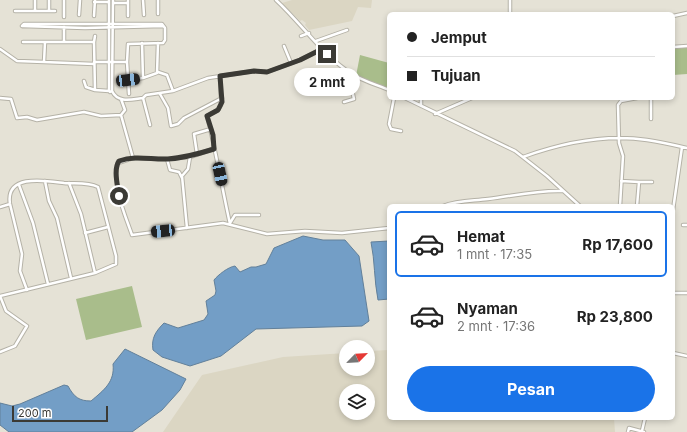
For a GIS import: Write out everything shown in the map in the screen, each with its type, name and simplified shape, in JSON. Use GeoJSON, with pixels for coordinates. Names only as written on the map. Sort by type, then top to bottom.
{"type":"FeatureCollection","features":[{"type":"Feature","properties":{"kind":"street"},"geometry":{"type":"LineString","coordinates":[[35,0],[35,11]]}},
{"type":"Feature","properties":{"kind":"street"},"geometry":{"type":"LineString","coordinates":[[49,0],[49,11]]}},
{"type":"Feature","properties":{"kind":"street"},"geometry":{"type":"LineString","coordinates":[[64,0],[64,17]]}},
{"type":"Feature","properties":{"kind":"street"},"geometry":{"type":"LineString","coordinates":[[79,15],[80,0]]}},
{"type":"Feature","properties":{"kind":"street"},"geometry":{"type":"LineString","coordinates":[[143,0],[144,15]]}},
{"type":"Feature","properties":{"kind":"street"},"geometry":{"type":"LineString","coordinates":[[158,0],[158,14]]}},
{"type":"Feature","properties":{"kind":"street"},"geometry":{"type":"LineString","coordinates":[[276,0],[309,33],[322,49],[354,76],[387,89]]}},
{"type":"Feature","properties":{"kind":"street"},"geometry":{"type":"LineString","coordinates":[[510,0],[510,12]]}},
{"type":"Feature","properties":{"kind":"street"},"geometry":{"type":"LineString","coordinates":[[94,16],[94,1],[128,2],[128,16]]}},
{"type":"Feature","properties":{"kind":"street"},"geometry":{"type":"LineString","coordinates":[[110,91],[111,1]]}},
{"type":"Feature","properties":{"kind":"street"},"geometry":{"type":"LineString","coordinates":[[15,11],[56,11]]}},
{"type":"Feature","properties":{"kind":"street"},"geometry":{"type":"LineString","coordinates":[[675,16],[687,13]]}},
{"type":"Feature","properties":{"kind":"street"},"geometry":{"type":"LineString","coordinates":[[85,26],[64,27],[42,26],[24,24],[22,26],[42,26],[85,26],[110,26],[160,24],[165,28],[166,40],[158,43],[128,44],[127,62],[129,94]]}},
{"type":"Feature","properties":{"kind":"street"},"geometry":{"type":"LineString","coordinates":[[64,27],[64,42]]}},
{"type":"Feature","properties":{"kind":"street"},"geometry":{"type":"LineString","coordinates":[[316,42],[346,30]]}},
{"type":"Feature","properties":{"kind":"street"},"geometry":{"type":"LineString","coordinates":[[301,36],[309,33]]}},
{"type":"Feature","properties":{"kind":"street"},"geometry":{"type":"LineString","coordinates":[[95,36],[95,90]]}},
{"type":"Feature","properties":{"kind":"street"},"geometry":{"type":"LineString","coordinates":[[23,42],[94,42]]}},
{"type":"Feature","properties":{"kind":"street"},"geometry":{"type":"LineString","coordinates":[[44,62],[45,42]]}},
{"type":"Feature","properties":{"kind":"street"},"geometry":{"type":"LineString","coordinates":[[142,43],[143,78]]}},
{"type":"Feature","properties":{"kind":"street"},"geometry":{"type":"LineString","coordinates":[[158,43],[158,72]]}},
{"type":"Feature","properties":{"kind":"street"},"geometry":{"type":"LineString","coordinates":[[284,46],[291,63]]}},
{"type":"Feature","properties":{"kind":"street"},"geometry":{"type":"LineString","coordinates":[[675,47],[687,46]]}},
{"type":"Feature","properties":{"kind":"street"},"geometry":{"type":"LineString","coordinates":[[0,49],[17,61],[94,63],[111,61],[127,62]]}},
{"type":"Feature","properties":{"kind":"street"},"geometry":{"type":"LineString","coordinates":[[84,81],[86,88],[110,91],[121,99],[129,101],[144,98],[147,95],[173,91],[203,79],[254,71],[267,72],[322,49]]}},
{"type":"Feature","properties":{"kind":"street"},"geometry":{"type":"LineString","coordinates":[[128,80],[143,78],[158,72],[167,75],[173,91]]}},
{"type":"Feature","properties":{"kind":"street"},"geometry":{"type":"LineString","coordinates":[[220,76],[222,98],[220,108],[207,116],[219,165],[230,224]]}},
{"type":"Feature","properties":{"kind":"street"},"geometry":{"type":"LineString","coordinates":[[344,102],[354,100],[352,90],[354,76]]}},
{"type":"Feature","properties":{"kind":"street"},"geometry":{"type":"LineString","coordinates":[[160,94],[168,108],[171,126],[178,124],[184,118],[222,98]]}},
{"type":"Feature","properties":{"kind":"street"},"geometry":{"type":"LineString","coordinates":[[0,98],[11,99],[18,118],[27,117],[37,120],[84,112],[101,116],[121,115],[125,110],[121,99]]}},
{"type":"Feature","properties":{"kind":"street"},"geometry":{"type":"LineString","coordinates":[[144,98],[150,125]]}},
{"type":"Feature","properties":{"kind":"street"},"geometry":{"type":"LineString","coordinates":[[394,100],[389,124],[391,129],[401,131]]}},
{"type":"Feature","properties":{"kind":"street"},"geometry":{"type":"LineString","coordinates":[[409,100],[435,114],[499,143],[523,157],[578,204]]}},
{"type":"Feature","properties":{"kind":"street"},"geometry":{"type":"LineString","coordinates":[[421,106],[422,100]]}},
{"type":"Feature","properties":{"kind":"street"},"geometry":{"type":"LineString","coordinates":[[435,114],[467,100]]}},
{"type":"Feature","properties":{"kind":"street"},"geometry":{"type":"LineString","coordinates":[[620,100],[618,107],[619,139],[622,154],[620,204]]}},
{"type":"Feature","properties":{"kind":"street"},"geometry":{"type":"LineString","coordinates":[[651,100],[651,119]]}},
{"type":"Feature","properties":{"kind":"street"},"geometry":{"type":"LineString","coordinates":[[121,115],[133,158]]}},
{"type":"Feature","properties":{"kind":"street"},"geometry":{"type":"LineString","coordinates":[[197,154],[194,134],[211,129]]}},
{"type":"Feature","properties":{"kind":"street"},"geometry":{"type":"LineString","coordinates":[[523,157],[568,143],[619,139],[646,140],[687,148]]}},
{"type":"Feature","properties":{"kind":"street"},"geometry":{"type":"LineString","coordinates":[[674,204],[682,147]]}},
{"type":"Feature","properties":{"kind":"street"},"geometry":{"type":"LineString","coordinates":[[214,149],[190,157],[168,159],[133,158],[119,161],[116,167],[119,196],[132,234],[223,223],[267,234],[305,231],[342,233],[387,228]]}},
{"type":"Feature","properties":{"kind":"street"},"geometry":{"type":"LineString","coordinates":[[182,178],[188,169],[190,157]]}},
{"type":"Feature","properties":{"kind":"street"},"geometry":{"type":"LineString","coordinates":[[168,159],[170,170],[179,172],[182,178],[187,228]]}},
{"type":"Feature","properties":{"kind":"street"},"geometry":{"type":"LineString","coordinates":[[0,352],[15,346],[27,326],[6,311],[0,296],[27,290],[71,278],[95,273],[112,267],[117,263],[98,187],[93,185],[27,180],[12,191],[9,199],[22,254],[20,271],[27,290]]}},
{"type":"Feature","properties":{"kind":"street"},"geometry":{"type":"LineString","coordinates":[[621,180],[652,182]]}},
{"type":"Feature","properties":{"kind":"street"},"geometry":{"type":"LineString","coordinates":[[45,181],[49,201],[57,218],[71,278]]}},
{"type":"Feature","properties":{"kind":"street"},"geometry":{"type":"LineString","coordinates":[[637,204],[639,182]]}},
{"type":"Feature","properties":{"kind":"street"},"geometry":{"type":"LineString","coordinates":[[69,183],[73,197],[79,208],[95,273]]}},
{"type":"Feature","properties":{"kind":"street"},"geometry":{"type":"LineString","coordinates":[[19,185],[33,224],[48,284]]}},
{"type":"Feature","properties":{"kind":"street"},"geometry":{"type":"LineString","coordinates":[[451,204],[466,200],[488,200],[546,190],[563,191]]}},
{"type":"Feature","properties":{"kind":"street"},"geometry":{"type":"LineString","coordinates":[[0,207],[10,204]]}},
{"type":"Feature","properties":{"kind":"street"},"geometry":{"type":"LineString","coordinates":[[230,224],[235,215],[259,215]]}},
{"type":"Feature","properties":{"kind":"street"},"geometry":{"type":"LineString","coordinates":[[85,233],[108,227]]}},
{"type":"Feature","properties":{"kind":"street"},"geometry":{"type":"LineString","coordinates":[[675,293],[687,293]]}},
{"type":"Feature","properties":{"kind":"street"},"geometry":{"type":"LineString","coordinates":[[675,353],[687,356]]}},
{"type":"Feature","properties":{"kind":"street"},"geometry":{"type":"LineString","coordinates":[[628,432],[629,428],[643,432],[645,420]]}},
{"type":"Feature","properties":{"kind":"shaded area"},"geometry":{"type":"Polygon","coordinates":[[[292,0],[372,0],[371,8],[358,7],[352,21],[309,30],[305,25],[306,23],[302,20],[300,21],[282,3],[292,0]]]}},
{"type":"Feature","properties":{"kind":"shaded area"},"geometry":{"type":"Polygon","coordinates":[[[387,350],[387,420],[614,420],[615,432],[163,432],[202,375],[283,357],[339,353],[339,376],[375,376],[375,351],[387,350]]]}},
{"type":"Feature","properties":{"kind":"green space"},"geometry":{"type":"Polygon","coordinates":[[[687,47],[687,74],[675,75],[675,48],[687,47]]]}},
{"type":"Feature","properties":{"kind":"green space"},"geometry":{"type":"Polygon","coordinates":[[[360,55],[387,62],[387,88],[356,76],[360,55]]]}},
{"type":"Feature","properties":{"kind":"green space"},"geometry":{"type":"Polygon","coordinates":[[[132,286],[142,327],[86,340],[76,299],[132,286]]]}},
{"type":"Feature","properties":{"kind":"water"},"geometry":{"type":"Polygon","coordinates":[[[303,236],[323,240],[345,240],[359,256],[369,321],[362,326],[256,329],[221,356],[190,366],[162,357],[153,350],[155,335],[164,323],[178,328],[204,320],[208,314],[206,301],[215,295],[216,291],[214,280],[221,274],[229,268],[235,266],[240,272],[251,267],[266,264],[274,248],[303,236]]]}},
{"type":"Feature","properties":{"kind":"water"},"geometry":{"type":"Polygon","coordinates":[[[387,241],[387,299],[378,300],[371,242],[387,241]]]}},
{"type":"Feature","properties":{"kind":"water"},"geometry":{"type":"Polygon","coordinates":[[[125,349],[186,379],[180,390],[162,410],[132,432],[9,432],[0,425],[0,403],[12,406],[20,404],[64,385],[68,386],[77,398],[91,401],[108,385],[112,376],[113,364],[125,349]]]}},
{"type":"Feature","properties":{"kind":"route"},"geometry":{"type":"LineString","coordinates":[[119,196],[116,176],[116,167],[119,161],[133,158],[168,159],[190,157],[214,149],[213,135],[207,116],[209,113],[218,110],[222,102],[220,76],[254,71],[267,72],[300,60],[322,49],[327,54]]}}]}
